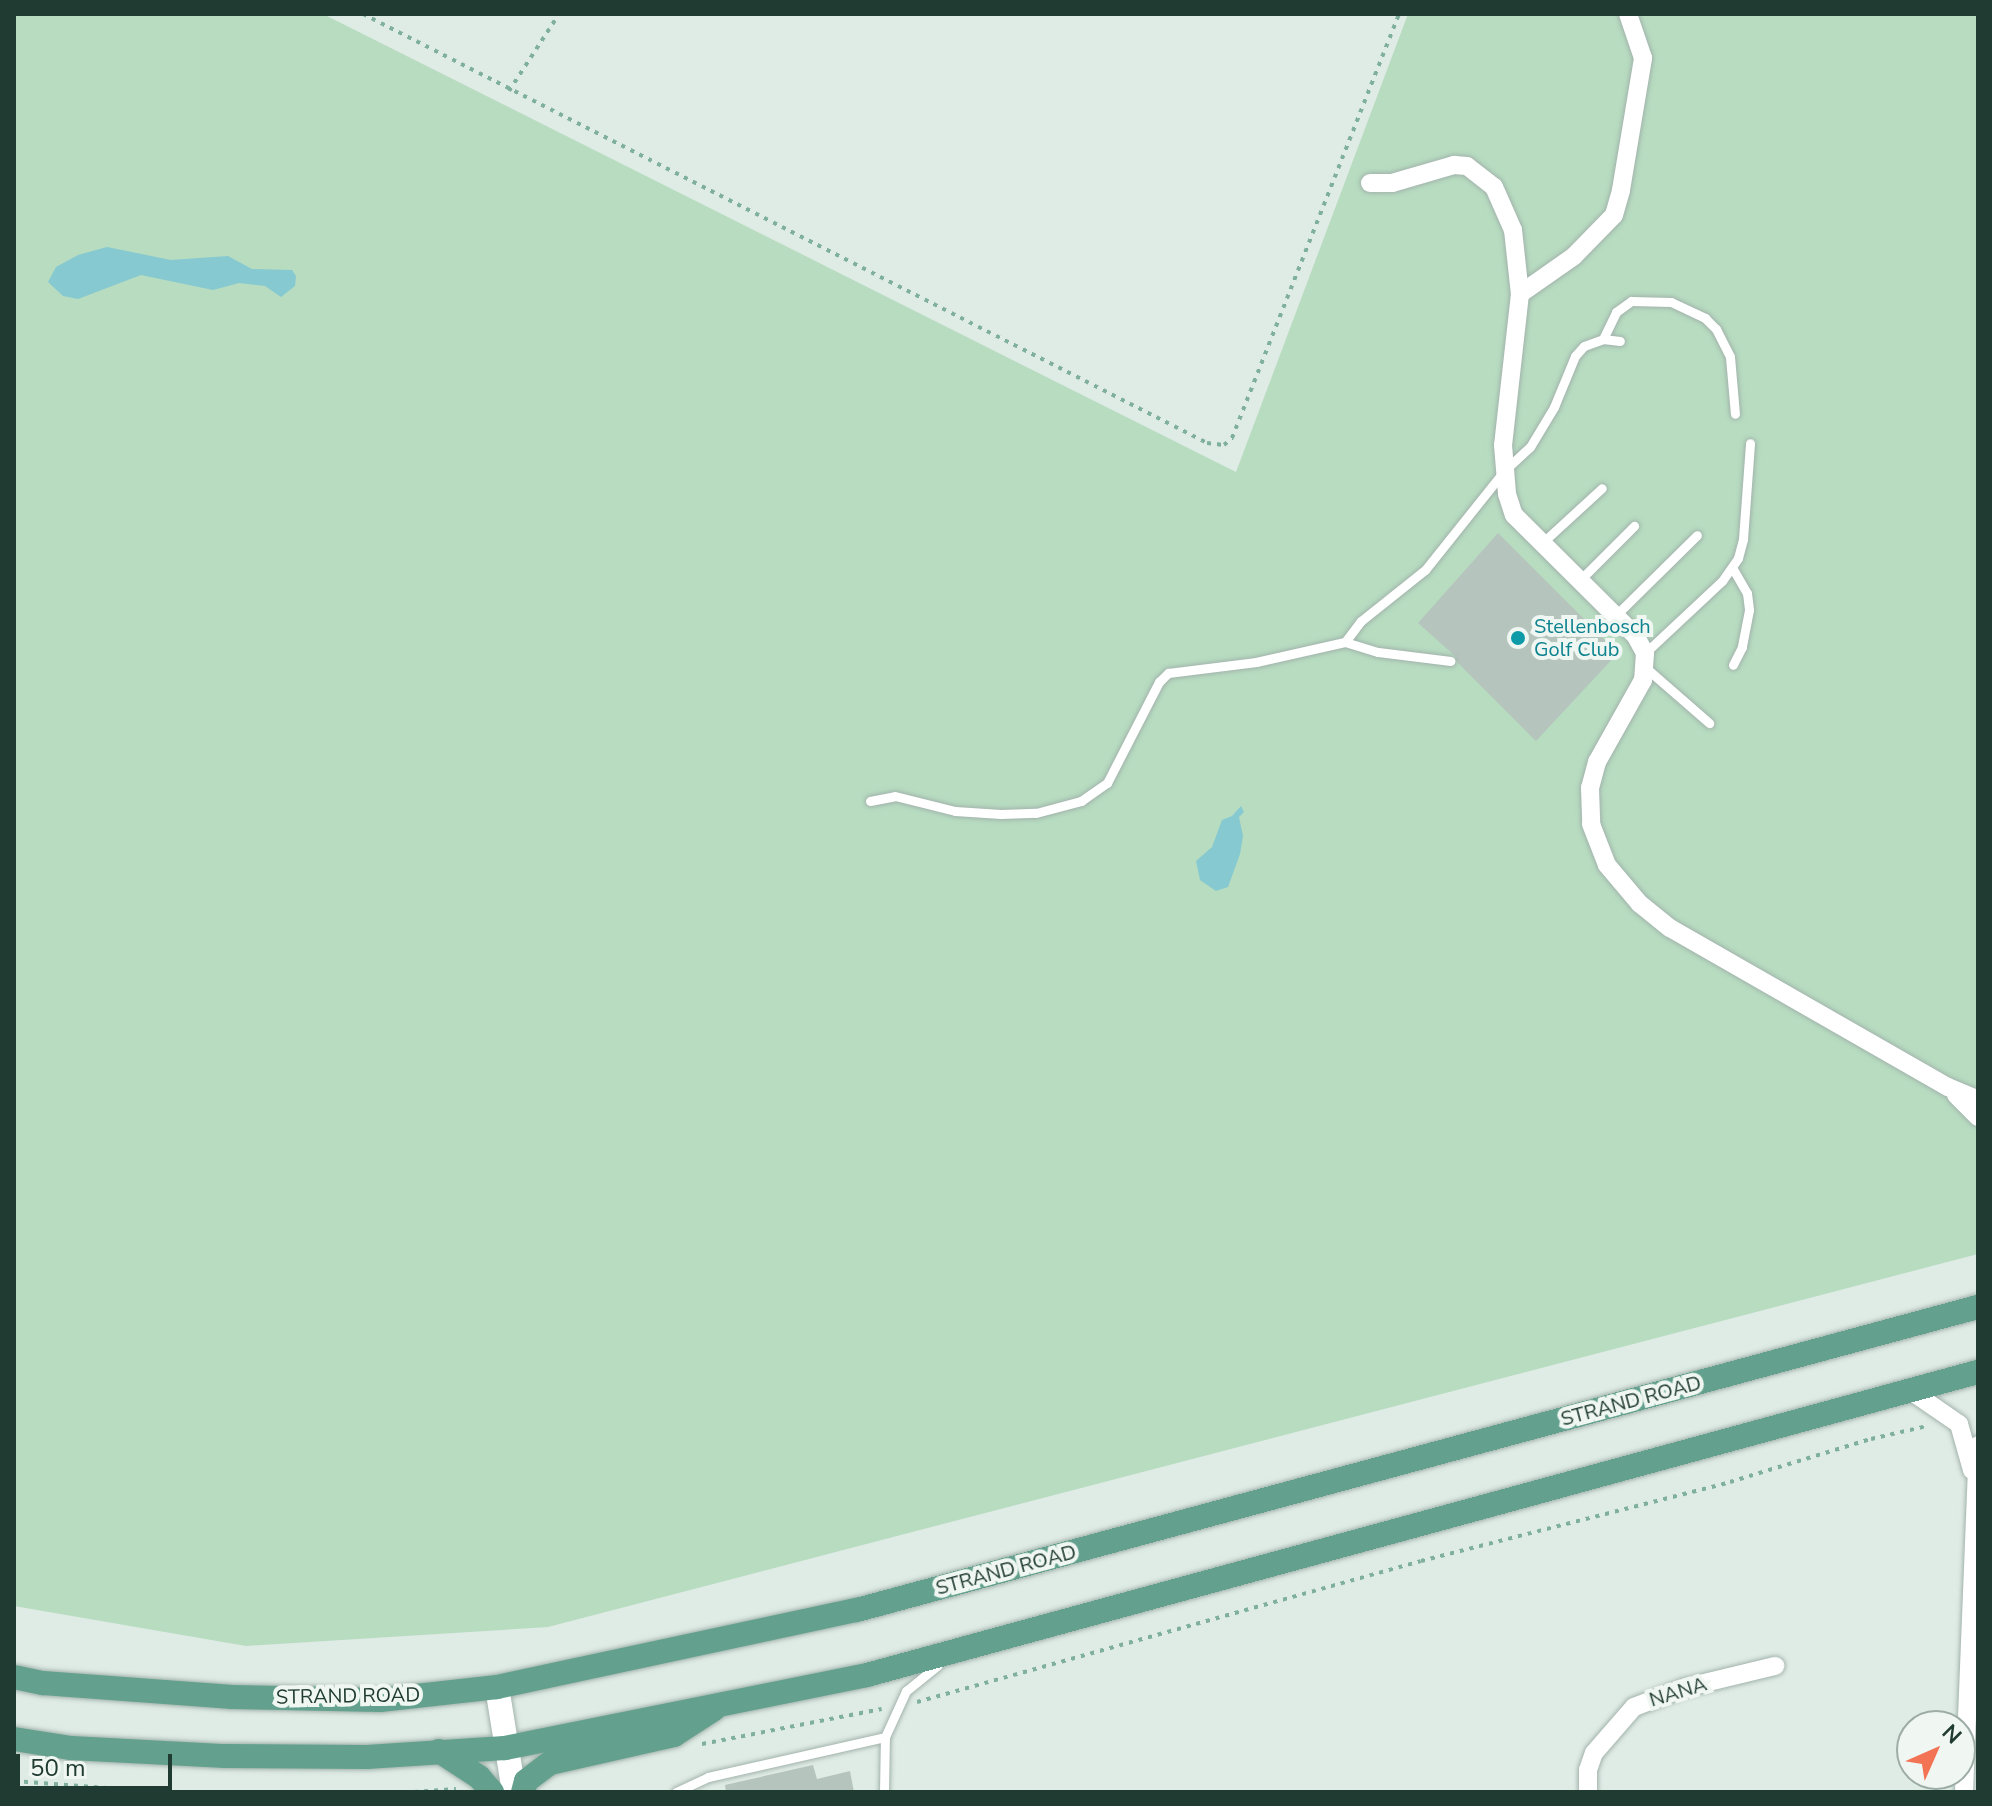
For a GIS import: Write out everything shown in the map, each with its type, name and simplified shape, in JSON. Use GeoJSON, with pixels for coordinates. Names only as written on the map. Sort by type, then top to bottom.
{"type":"FeatureCollection","features":[{"type":"Feature","properties":{"kind":"main road","name":"STRAND ROAD"},"geometry":{"type":"LineString","coordinates":[[14,1677],[43,1683],[247,1697],[380,1700],[497,1687],[857,1610],[1978,1307]]}},
{"type":"Feature","properties":{"kind":"main road"},"geometry":{"type":"LineString","coordinates":[[14,1739],[71,1748],[226,1756],[367,1757],[505,1748],[867,1675],[1970,1374],[1978,1350]]}},
{"type":"Feature","properties":{"kind":"main road"},"geometry":{"type":"LineString","coordinates":[[523,1792],[526,1781],[550,1763],[674,1735],[700,1722],[719,1705]]}},
{"type":"Feature","properties":{"kind":"main road"},"geometry":{"type":"LineString","coordinates":[[439,1751],[499,1791]]}},
{"type":"Feature","properties":{"kind":"street"},"geometry":{"type":"LineString","coordinates":[[1520,294],[1574,256],[1614,215],[1643,58],[1628,14]]}},
{"type":"Feature","properties":{"kind":"street"},"geometry":{"type":"LineString","coordinates":[[1370,183],[1392,183],[1454,165],[1467,166],[1481,174],[1503,201],[1513,230],[1520,294],[1503,445],[1504,471],[1514,515],[1635,635],[1646,661],[1637,693],[1597,762],[1590,788],[1591,824],[1598,849],[1617,880],[1670,928],[1948,1087],[1975,1096]]}},
{"type":"Feature","properties":{"kind":"street"},"geometry":{"type":"LineString","coordinates":[[1948,1087],[1978,1117]]}},
{"type":"Feature","properties":{"kind":"street"},"geometry":{"type":"LineString","coordinates":[[1908,1389],[1959,1424],[1974,1476]]}},
{"type":"Feature","properties":{"kind":"street"},"geometry":{"type":"LineString","coordinates":[[1964,1792],[1973,1643],[1974,1476],[1978,1445]]}},
{"type":"Feature","properties":{"kind":"street","name":"NANA"},"geometry":{"type":"LineString","coordinates":[[1588,1792],[1588,1770],[1594,1753],[1634,1707],[1684,1688],[1775,1666]]}},
{"type":"Feature","properties":{"kind":"street"},"geometry":{"type":"LineString","coordinates":[[497,1687],[505,1748],[499,1791]]}},
{"type":"Feature","properties":{"kind":"lane"},"geometry":{"type":"LineString","coordinates":[[1603,339],[1616,312],[1631,301],[1671,302],[1705,318],[1716,329],[1730,357],[1735,414]]}},
{"type":"Feature","properties":{"kind":"lane"},"geometry":{"type":"LineString","coordinates":[[1345,642],[1361,621],[1436,559],[1504,471],[1541,434],[1575,356],[1591,340],[1620,341]]}},
{"type":"Feature","properties":{"kind":"lane"},"geometry":{"type":"LineString","coordinates":[[1709,723],[1646,661],[1733,569],[1743,539],[1750,443]]}},
{"type":"Feature","properties":{"kind":"lane"},"geometry":{"type":"LineString","coordinates":[[1542,543],[1602,488]]}},
{"type":"Feature","properties":{"kind":"lane"},"geometry":{"type":"LineString","coordinates":[[1579,581],[1634,526]]}},
{"type":"Feature","properties":{"kind":"lane"},"geometry":{"type":"LineString","coordinates":[[1615,616],[1697,535]]}},
{"type":"Feature","properties":{"kind":"lane"},"geometry":{"type":"LineString","coordinates":[[1733,569],[1742,580],[1749,610],[1745,637],[1733,665]]}},
{"type":"Feature","properties":{"kind":"lane"},"geometry":{"type":"LineString","coordinates":[[870,801],[895,796],[955,811],[1001,814],[1036,813],[1081,801],[1107,783],[1159,682],[1168,673],[1256,662],[1345,642],[1378,652],[1450,661]]}},
{"type":"Feature","properties":{"kind":"lane"},"geometry":{"type":"LineString","coordinates":[[884,1792],[885,1737],[906,1691],[916,1680],[972,1645]]}},
{"type":"Feature","properties":{"kind":"lane"},"geometry":{"type":"LineString","coordinates":[[676,1792],[708,1777],[885,1737]]}},
{"type":"Feature","properties":{"kind":"path"},"geometry":{"type":"LineString","coordinates":[[363,14],[509,91],[1207,443],[1224,445],[1232,438],[1399,14]]}},
{"type":"Feature","properties":{"kind":"path"},"geometry":{"type":"LineString","coordinates":[[509,91],[559,14]]}},
{"type":"Feature","properties":{"kind":"path"},"geometry":{"type":"LineString","coordinates":[[908,1704],[963,1692],[1421,1561],[1730,1482],[1871,1439],[1937,1426]]}},
{"type":"Feature","properties":{"kind":"path"},"geometry":{"type":"LineString","coordinates":[[687,1749],[888,1708]]}},
{"type":"Feature","properties":{"kind":"path"},"geometry":{"type":"LineString","coordinates":[[14,1781],[160,1792]]}},
{"type":"Feature","properties":{"kind":"path"},"geometry":{"type":"LineString","coordinates":[[414,1792],[499,1791]]}},
{"type":"Feature","properties":{"kind":"green space","name":"Stellenbosch Golf Club"},"geometry":{"type":"Polygon","coordinates":[[[14,14],[323,14],[1236,472],[1408,14],[1978,14],[1978,1254],[548,1627],[246,1646],[14,1606],[14,14]]]}},
{"type":"Feature","properties":{"kind":"water"},"geometry":{"type":"Polygon","coordinates":[[[107,247],[171,260],[228,256],[252,269],[292,270],[296,276],[295,286],[281,297],[265,286],[239,283],[213,290],[141,275],[78,299],[63,296],[48,282],[56,267],[78,255],[107,247]]]}},
{"type":"Feature","properties":{"kind":"water"},"geometry":{"type":"Polygon","coordinates":[[[1241,806],[1244,812],[1239,817],[1243,836],[1240,854],[1228,887],[1216,891],[1200,880],[1196,861],[1212,847],[1222,820],[1232,816],[1241,806]]]}},
{"type":"Feature","properties":{"kind":"building","name":"Stellenbosch Golf Club"},"geometry":{"type":"Polygon","coordinates":[[[1498,533],[1618,653],[1536,741],[1457,662],[1455,656],[1418,623],[1498,533]]]}},
{"type":"Feature","properties":{"kind":"building"},"geometry":{"type":"Polygon","coordinates":[[[813,1765],[817,1779],[850,1771],[854,1792],[726,1792],[725,1785],[813,1765]]]}},
{"type":"Feature","properties":{"kind":"place","name":"Stellenbosch Golf Club"},"geometry":{"type":"Point","coordinates":[1518,638]}}]}
